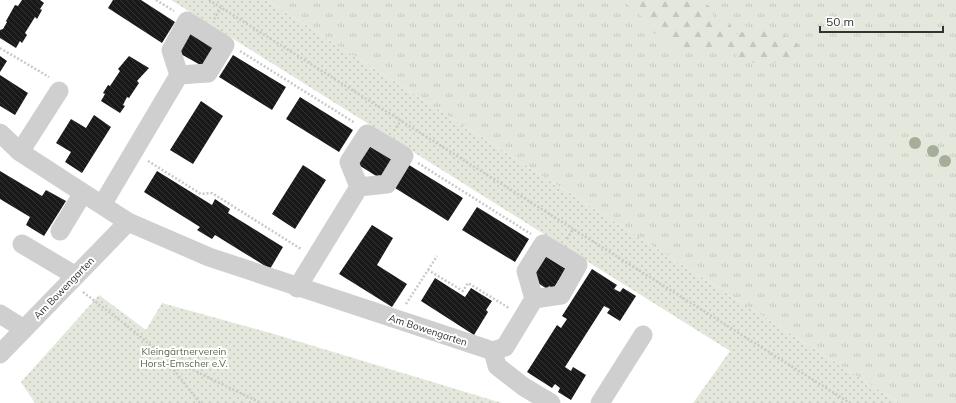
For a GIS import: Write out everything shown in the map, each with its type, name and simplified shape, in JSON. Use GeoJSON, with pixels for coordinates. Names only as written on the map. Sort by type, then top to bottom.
{"type":"FeatureCollection","features":[{"type":"Feature","properties":{"kind":"street"},"geometry":{"type":"LineString","coordinates":[[102,205],[179,76],[170,50],[188,21],[225,45],[208,73],[179,76]]}},
{"type":"Feature","properties":{"kind":"street"},"geometry":{"type":"LineString","coordinates":[[20,152],[59,91]]}},
{"type":"Feature","properties":{"kind":"street","name":"Am Bowengarten"},"geometry":{"type":"LineString","coordinates":[[0,133],[20,152],[128,222],[209,257],[297,288],[493,351]]}},
{"type":"Feature","properties":{"kind":"street"},"geometry":{"type":"LineString","coordinates":[[367,134],[404,156],[387,184],[359,187],[349,162],[367,134]]}},
{"type":"Feature","properties":{"kind":"street"},"geometry":{"type":"LineString","coordinates":[[297,288],[359,187]]}},
{"type":"Feature","properties":{"kind":"street"},"geometry":{"type":"LineString","coordinates":[[60,231],[83,193]]}},
{"type":"Feature","properties":{"kind":"street","name":"Am Bowengarten"},"geometry":{"type":"LineString","coordinates":[[0,354],[128,222]]}},
{"type":"Feature","properties":{"kind":"street"},"geometry":{"type":"LineString","coordinates":[[22,244],[73,279]]}},
{"type":"Feature","properties":{"kind":"street"},"geometry":{"type":"LineString","coordinates":[[534,299],[526,272],[542,244],[578,265],[561,295],[534,299],[505,347],[493,351],[497,366],[524,387],[551,403]]}},
{"type":"Feature","properties":{"kind":"street"},"geometry":{"type":"LineString","coordinates":[[0,314],[24,329]]}},
{"type":"Feature","properties":{"kind":"street"},"geometry":{"type":"LineString","coordinates":[[600,403],[642,335]]}},
{"type":"Feature","properties":{"kind":"path"},"geometry":{"type":"LineString","coordinates":[[209,0],[850,403]]}},
{"type":"Feature","properties":{"kind":"path"},"geometry":{"type":"LineString","coordinates":[[225,45],[233,46],[307,92],[360,126],[367,134]]}},
{"type":"Feature","properties":{"kind":"path"},"geometry":{"type":"LineString","coordinates":[[0,48],[63,86],[59,91]]}},
{"type":"Feature","properties":{"kind":"path"},"geometry":{"type":"LineString","coordinates":[[134,152],[201,194],[212,194],[315,258]]}},
{"type":"Feature","properties":{"kind":"path"},"geometry":{"type":"LineString","coordinates":[[404,156],[411,158],[524,229],[537,238],[542,244]]}},
{"type":"Feature","properties":{"kind":"path"},"geometry":{"type":"LineString","coordinates":[[396,320],[437,256]]}},
{"type":"Feature","properties":{"kind":"path"},"geometry":{"type":"LineString","coordinates":[[428,270],[463,291],[468,283],[523,316]]}},
{"type":"Feature","properties":{"kind":"path"},"geometry":{"type":"LineString","coordinates":[[73,279],[162,355],[200,403]]}},
{"type":"Feature","properties":{"kind":"path"},"geometry":{"type":"LineString","coordinates":[[162,355],[261,403]]}},
{"type":"Feature","properties":{"kind":"green space"},"geometry":{"type":"Polygon","coordinates":[[[171,0],[266,0],[899,403],[693,403],[730,351],[171,0]]]}},
{"type":"Feature","properties":{"kind":"green space"},"geometry":{"type":"Polygon","coordinates":[[[266,0],[956,0],[956,403],[899,403],[266,0]]]}},
{"type":"Feature","properties":{"kind":"green space"},"geometry":{"type":"Polygon","coordinates":[[[622,0],[702,0],[710,7],[715,20],[728,17],[733,32],[739,35],[747,26],[774,30],[798,44],[799,56],[785,61],[753,63],[738,61],[736,57],[737,51],[728,47],[675,50],[668,41],[652,32],[647,21],[622,0]]]}},
{"type":"Feature","properties":{"kind":"green space","name":"Kleingärtnerverein Horst-Emscher e.V."},"geometry":{"type":"Polygon","coordinates":[[[99,295],[146,330],[162,303],[274,334],[502,403],[35,403],[21,382],[99,295]]]}},
{"type":"Feature","properties":{"kind":"building"},"geometry":{"type":"Polygon","coordinates":[[[22,0],[40,0],[44,3],[40,9],[42,10],[37,19],[35,17],[25,33],[27,35],[22,43],[20,41],[16,48],[0,38],[0,30],[3,29],[15,5],[18,6],[22,0]]]}},
{"type":"Feature","properties":{"kind":"building"},"geometry":{"type":"Polygon","coordinates":[[[113,0],[141,0],[175,22],[162,43],[108,8],[113,0]]]}},
{"type":"Feature","properties":{"kind":"building"},"geometry":{"type":"Polygon","coordinates":[[[190,33],[215,48],[204,67],[179,53],[190,33]]]}},
{"type":"Feature","properties":{"kind":"building"},"geometry":{"type":"Polygon","coordinates":[[[233,55],[286,87],[272,110],[219,77],[233,55]]]}},
{"type":"Feature","properties":{"kind":"building"},"geometry":{"type":"Polygon","coordinates":[[[0,56],[7,61],[0,72],[0,56]]]}},
{"type":"Feature","properties":{"kind":"building"},"geometry":{"type":"Polygon","coordinates":[[[129,56],[149,68],[137,81],[139,83],[129,98],[127,97],[123,105],[125,106],[120,113],[101,101],[105,94],[103,93],[108,85],[110,86],[120,71],[118,69],[129,56]]]}},
{"type":"Feature","properties":{"kind":"building"},"geometry":{"type":"Polygon","coordinates":[[[0,75],[28,93],[15,115],[0,106],[0,75]]]}},
{"type":"Feature","properties":{"kind":"building"},"geometry":{"type":"Polygon","coordinates":[[[300,97],[353,130],[339,152],[286,119],[300,97]]]}},
{"type":"Feature","properties":{"kind":"building"},"geometry":{"type":"Polygon","coordinates":[[[201,101],[223,116],[193,164],[170,150],[201,101]]]}},
{"type":"Feature","properties":{"kind":"building"},"geometry":{"type":"Polygon","coordinates":[[[94,115],[111,127],[82,173],[65,162],[71,152],[56,143],[71,119],[86,128],[94,115]]]}},
{"type":"Feature","properties":{"kind":"building"},"geometry":{"type":"Polygon","coordinates":[[[368,145],[393,159],[381,179],[357,164],[368,145]]]}},
{"type":"Feature","properties":{"kind":"building"},"geometry":{"type":"Polygon","coordinates":[[[303,165],[326,180],[295,229],[272,214],[303,165]]]}},
{"type":"Feature","properties":{"kind":"building"},"geometry":{"type":"Polygon","coordinates":[[[409,165],[463,198],[448,221],[395,188],[409,165]]]}},
{"type":"Feature","properties":{"kind":"building"},"geometry":{"type":"Polygon","coordinates":[[[0,171],[42,196],[46,190],[66,201],[44,236],[26,225],[30,217],[0,199],[0,171]]]}},
{"type":"Feature","properties":{"kind":"building"},"geometry":{"type":"Polygon","coordinates":[[[157,171],[212,205],[215,199],[230,209],[228,213],[283,247],[270,269],[215,235],[212,239],[197,230],[200,227],[144,192],[157,171]]]}},
{"type":"Feature","properties":{"kind":"building"},"geometry":{"type":"Polygon","coordinates":[[[477,207],[529,239],[515,262],[462,230],[477,207]]]}},
{"type":"Feature","properties":{"kind":"building"},"geometry":{"type":"Polygon","coordinates":[[[372,225],[393,238],[377,265],[407,284],[392,307],[339,274],[372,225]]]}},
{"type":"Feature","properties":{"kind":"building"},"geometry":{"type":"Polygon","coordinates":[[[544,255],[566,269],[553,289],[549,286],[547,289],[535,281],[531,276],[544,255]]]}},
{"type":"Feature","properties":{"kind":"building"},"geometry":{"type":"Polygon","coordinates":[[[592,269],[617,285],[614,289],[620,292],[623,288],[636,296],[620,321],[607,313],[610,309],[604,306],[565,367],[571,371],[573,367],[586,375],[571,400],[558,392],[560,388],[555,384],[552,388],[527,372],[557,325],[561,328],[567,319],[562,316],[592,269]]]}},
{"type":"Feature","properties":{"kind":"building"},"geometry":{"type":"Polygon","coordinates":[[[435,278],[465,297],[471,288],[492,301],[486,310],[488,312],[474,335],[421,301],[435,278]]]}}]}
